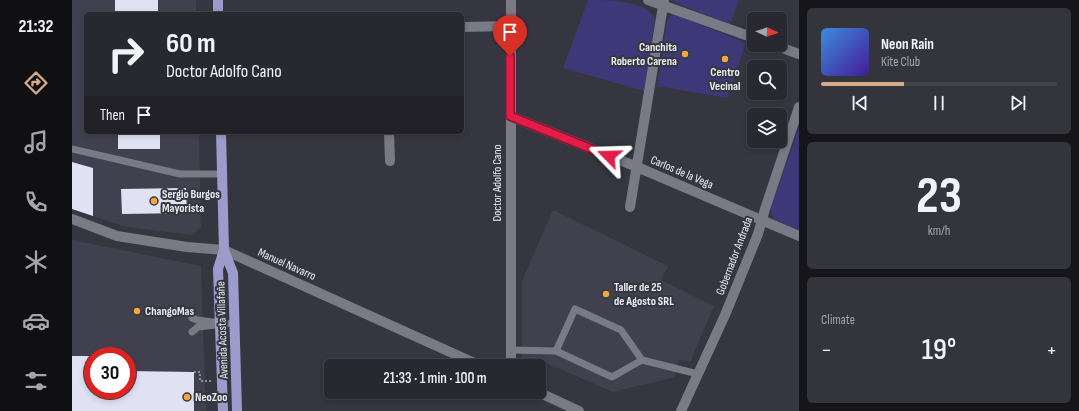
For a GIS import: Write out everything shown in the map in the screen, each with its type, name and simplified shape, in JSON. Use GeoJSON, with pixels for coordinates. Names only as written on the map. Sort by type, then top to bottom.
{"type":"FeatureCollection","features":[{"type":"Feature","properties":{"kind":"main road"},"geometry":{"type":"LineString","coordinates":[[218,0],[218,12]]}},
{"type":"Feature","properties":{"kind":"main road","name":"Avenida Acosta Villafañe"},"geometry":{"type":"LineString","coordinates":[[221,134],[224,250],[218,269],[222,411]]}},
{"type":"Feature","properties":{"kind":"main road","name":"Avenida Acosta Villafañe"},"geometry":{"type":"LineString","coordinates":[[224,250],[233,273],[237,411]]}},
{"type":"Feature","properties":{"kind":"street","name":"Doctor Adolfo Cano"},"geometry":{"type":"LineString","coordinates":[[510,359],[511,0]]}},
{"type":"Feature","properties":{"kind":"street"},"geometry":{"type":"LineString","coordinates":[[648,0],[664,3],[747,35]]}},
{"type":"Feature","properties":{"kind":"street"},"geometry":{"type":"LineString","coordinates":[[630,207],[664,3]]}},
{"type":"Feature","properties":{"kind":"street"},"geometry":{"type":"LineString","coordinates":[[464,27],[510,26]]}},
{"type":"Feature","properties":{"kind":"street"},"geometry":{"type":"LineString","coordinates":[[787,50],[799,54]]}},
{"type":"Feature","properties":{"kind":"street","name":"Gobernador Andrada"},"geometry":{"type":"LineString","coordinates":[[681,411],[731,300],[758,234],[799,107]]}},
{"type":"Feature","properties":{"kind":"street","name":"Carlos de la Vega"},"geometry":{"type":"LineString","coordinates":[[510,116],[637,167],[799,236]]}},
{"type":"Feature","properties":{"kind":"street"},"geometry":{"type":"LineString","coordinates":[[389,134],[390,161]]}},
{"type":"Feature","properties":{"kind":"street","name":"Manuel Navarro"},"geometry":{"type":"LineString","coordinates":[[72,219],[117,236],[188,247],[224,250],[465,359]]}},
{"type":"Feature","properties":{"kind":"street"},"geometry":{"type":"LineString","coordinates":[[546,396],[579,411]]}},
{"type":"Feature","properties":{"kind":"lane"},"geometry":{"type":"LineString","coordinates":[[72,149],[180,174],[222,174]]}},
{"type":"Feature","properties":{"kind":"lane"},"geometry":{"type":"LineString","coordinates":[[556,351],[575,309],[621,330],[642,360],[698,374]]}},
{"type":"Feature","properties":{"kind":"lane"},"geometry":{"type":"LineString","coordinates":[[192,318],[220,323]]}},
{"type":"Feature","properties":{"kind":"lane"},"geometry":{"type":"LineString","coordinates":[[192,332],[198,327],[220,323],[234,323]]}},
{"type":"Feature","properties":{"kind":"lane"},"geometry":{"type":"LineString","coordinates":[[510,350],[556,351],[612,377],[642,360]]}},
{"type":"Feature","properties":{"kind":"path"},"geometry":{"type":"LineString","coordinates":[[194,372],[200,372],[200,381],[222,382]]}},
{"type":"Feature","properties":{"kind":"shaded area"},"geometry":{"type":"Polygon","coordinates":[[[72,0],[196,0],[196,12],[84,12],[84,134],[199,134],[201,227],[192,235],[126,227],[72,209],[72,0]]]}},
{"type":"Feature","properties":{"kind":"shaded area"},"geometry":{"type":"Polygon","coordinates":[[[588,0],[627,2],[645,8],[651,13],[655,20],[644,91],[563,68],[588,0]]]}},
{"type":"Feature","properties":{"kind":"shaded area"},"geometry":{"type":"Polygon","coordinates":[[[672,0],[739,0],[730,24],[676,3],[672,0]]]}},
{"type":"Feature","properties":{"kind":"shaded area"},"geometry":{"type":"Polygon","coordinates":[[[676,15],[746,43],[727,98],[657,86],[667,21],[670,16],[676,15]]]}},
{"type":"Feature","properties":{"kind":"shaded area"},"geometry":{"type":"Polygon","coordinates":[[[799,128],[799,230],[774,219],[770,209],[799,128]]]}},
{"type":"Feature","properties":{"kind":"shaded area","name":"Taller de 25 de Agosto SRL"},"geometry":{"type":"Polygon","coordinates":[[[553,210],[668,266],[661,280],[714,306],[690,362],[678,360],[675,377],[613,392],[546,363],[546,359],[522,359],[522,281],[553,210]]]}},
{"type":"Feature","properties":{"kind":"shaded area","name":"ChangoMas"},"geometry":{"type":"Polygon","coordinates":[[[72,240],[201,266],[206,411],[72,411],[72,240]]]}},
{"type":"Feature","properties":{"kind":"building"},"geometry":{"type":"Polygon","coordinates":[[[115,0],[158,0],[158,12],[115,12],[115,0]]]}},
{"type":"Feature","properties":{"kind":"building"},"geometry":{"type":"Polygon","coordinates":[[[118,134],[160,134],[160,149],[118,149],[118,134]]]}},
{"type":"Feature","properties":{"kind":"building"},"geometry":{"type":"Polygon","coordinates":[[[72,162],[93,168],[93,216],[72,209],[72,162]]]}},
{"type":"Feature","properties":{"kind":"building","name":"Sergio Burgos Mayorista"},"geometry":{"type":"Polygon","coordinates":[[[186,188],[187,213],[122,214],[121,189],[186,188]]]}},
{"type":"Feature","properties":{"kind":"building"},"geometry":{"type":"Polygon","coordinates":[[[72,356],[84,356],[84,399],[136,399],[136,371],[194,372],[194,411],[72,411],[72,356]]]}},
{"type":"Feature","properties":{"kind":"place","name":"Canchita Roberto Carena"},"geometry":{"type":"Point","coordinates":[685,54]}},
{"type":"Feature","properties":{"kind":"place","name":"Centro Vecinal"},"geometry":{"type":"Point","coordinates":[725,59]}},
{"type":"Feature","properties":{"kind":"place","name":"Sergio Burgos Mayorista"},"geometry":{"type":"Point","coordinates":[154,201]}},
{"type":"Feature","properties":{"kind":"place","name":"Taller de 25 de Agosto SRL"},"geometry":{"type":"Point","coordinates":[606,294]}},
{"type":"Feature","properties":{"kind":"place","name":"ChangoMas"},"geometry":{"type":"Point","coordinates":[137,311]}},
{"type":"Feature","properties":{"kind":"place","name":"NeoZoo"},"geometry":{"type":"Point","coordinates":[187,397]}},
{"type":"Feature","properties":{"kind":"route"},"geometry":{"type":"LineString","coordinates":[[510,56],[510,116],[609,156]]}}]}
